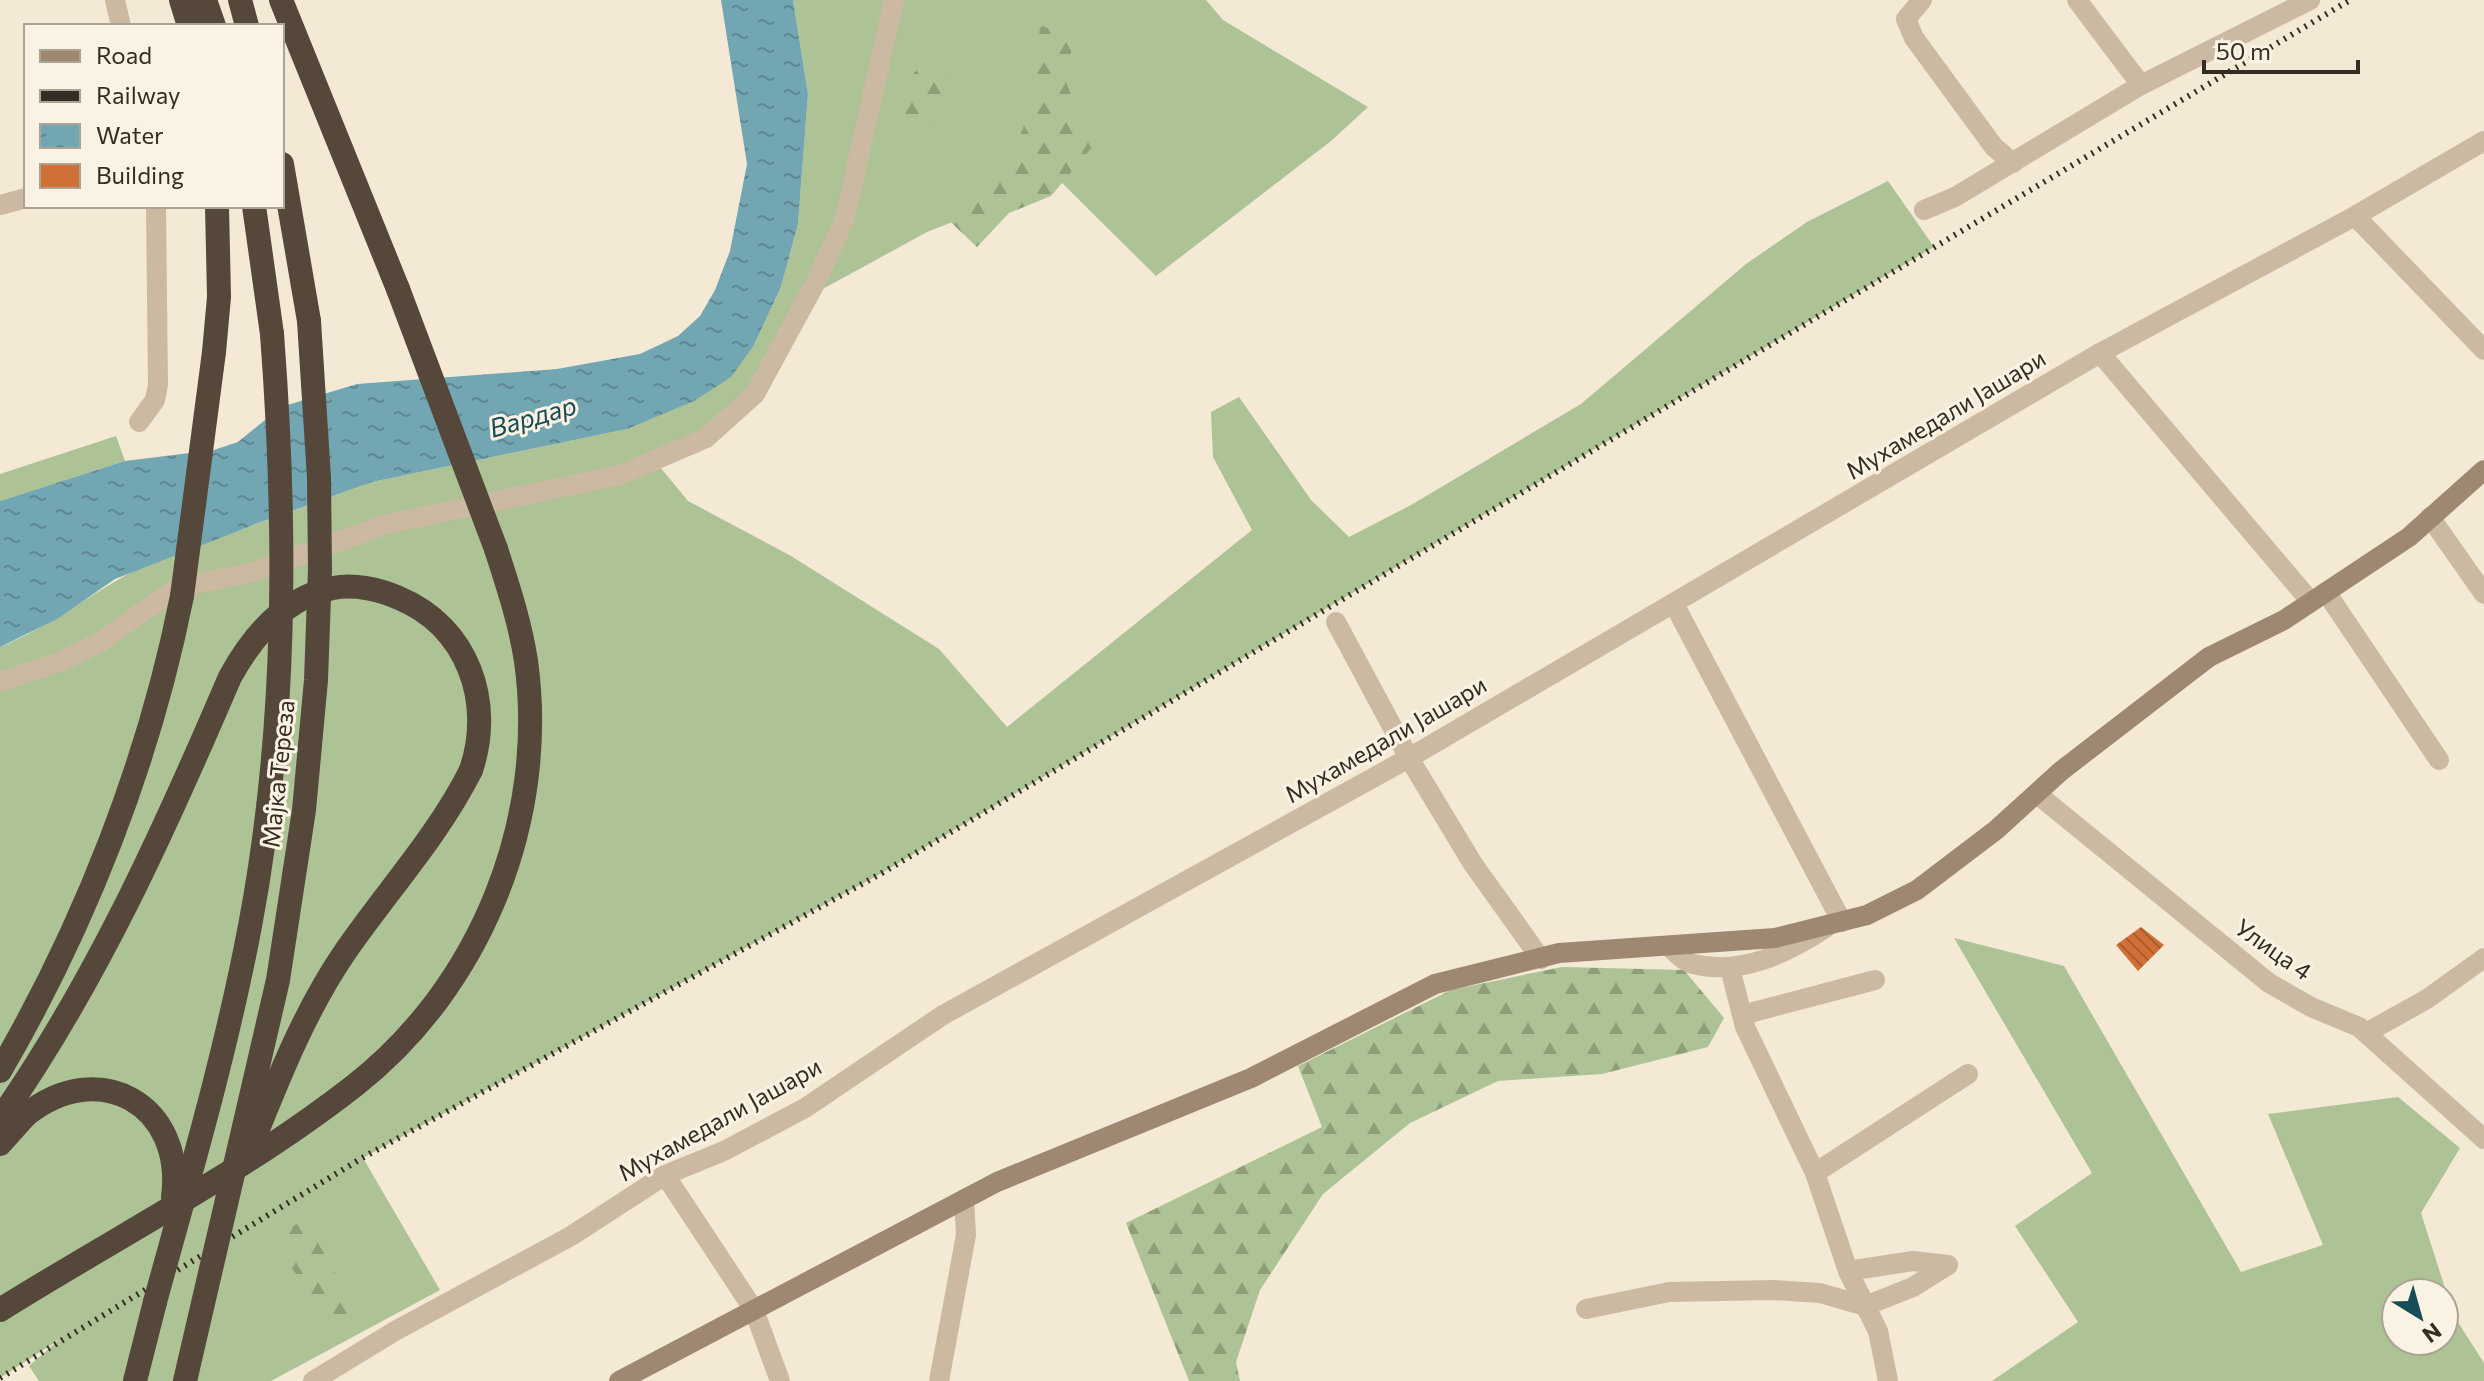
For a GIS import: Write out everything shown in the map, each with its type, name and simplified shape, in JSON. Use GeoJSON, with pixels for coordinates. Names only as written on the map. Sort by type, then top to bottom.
{"type":"FeatureCollection","features":[{"type":"Feature","properties":{"kind":"highway"},"geometry":{"type":"LineString","coordinates":[[181,0],[188,24]]}},
{"type":"Feature","properties":{"kind":"highway"},"geometry":{"type":"LineString","coordinates":[[205,0],[213,24]]}},
{"type":"Feature","properties":{"kind":"highway"},"geometry":{"type":"LineString","coordinates":[[240,0],[246,24]]}},
{"type":"Feature","properties":{"kind":"highway"},"geometry":{"type":"LineString","coordinates":[[0,1310],[236,1167],[355,1085],[417,1024],[459,967],[490,911],[511,854],[528,754],[526,662],[512,599],[398,289],[281,0]]}},
{"type":"Feature","properties":{"kind":"highway","name":"Мајка Тереза"},"geometry":{"type":"LineString","coordinates":[[185,1381],[226,1216],[278,980],[304,810],[316,680],[320,569],[309,321],[284,176]]}},
{"type":"Feature","properties":{"kind":"highway"},"geometry":{"type":"LineString","coordinates":[[0,1071],[69,937],[114,829],[151,717],[182,596],[219,297],[217,208]]}},
{"type":"Feature","properties":{"kind":"highway","name":"Мајка Тереза"},"geometry":{"type":"LineString","coordinates":[[135,1381],[225,1039],[250,927],[265,826],[280,670],[284,534],[272,334],[254,208]]}},
{"type":"Feature","properties":{"kind":"highway"},"geometry":{"type":"LineString","coordinates":[[0,1119],[58,1032],[103,953],[243,654],[275,618],[311,595],[352,586],[394,596],[427,614],[461,651],[475,682],[481,720],[471,770],[451,808],[323,986],[273,1090],[226,1216]]}},
{"type":"Feature","properties":{"kind":"highway"},"geometry":{"type":"LineString","coordinates":[[0,1144],[26,1115],[67,1091],[99,1087],[136,1102],[164,1134],[173,1156],[174,1184],[155,1302]]}},
{"type":"Feature","properties":{"kind":"main road"},"geometry":{"type":"LineString","coordinates":[[619,1381],[964,1199],[1251,1078],[1435,984],[1481,970],[1559,953],[1775,938],[1867,915],[1917,890],[1996,830],[2144,705],[2209,657],[2284,620],[2409,537],[2482,478]]}},
{"type":"Feature","properties":{"kind":"street"},"geometry":{"type":"LineString","coordinates":[[115,0],[121,24]]}},
{"type":"Feature","properties":{"kind":"street"},"geometry":{"type":"LineString","coordinates":[[0,682],[59,662],[100,642],[177,588],[253,572],[387,524],[620,475],[706,438],[755,394],[813,289],[845,218],[894,0]]}},
{"type":"Feature","properties":{"kind":"street"},"geometry":{"type":"LineString","coordinates":[[1922,0],[1906,19],[1914,38],[1994,147],[2013,163]]}},
{"type":"Feature","properties":{"kind":"street"},"geometry":{"type":"LineString","coordinates":[[2077,0],[2141,85]]}},
{"type":"Feature","properties":{"kind":"street"},"geometry":{"type":"LineString","coordinates":[[1924,210],[1955,197],[2141,85],[2310,0]]}},
{"type":"Feature","properties":{"kind":"street","name":"Мухамедали Јашари"},"geometry":{"type":"LineString","coordinates":[[313,1381],[395,1331],[571,1236],[665,1175],[724,1151],[805,1108],[943,1015],[1409,758],[2100,353],[2355,216],[2484,141]]}},
{"type":"Feature","properties":{"kind":"street"},"geometry":{"type":"LineString","coordinates":[[0,205],[24,199]]}},
{"type":"Feature","properties":{"kind":"street"},"geometry":{"type":"LineString","coordinates":[[139,422],[155,400],[158,385],[156,208]]}},
{"type":"Feature","properties":{"kind":"street"},"geometry":{"type":"LineString","coordinates":[[2355,216],[2484,350]]}},
{"type":"Feature","properties":{"kind":"street"},"geometry":{"type":"LineString","coordinates":[[2100,353],[2318,597],[2439,760]]}},
{"type":"Feature","properties":{"kind":"street"},"geometry":{"type":"LineString","coordinates":[[2430,517],[2484,594]]}},
{"type":"Feature","properties":{"kind":"street"},"geometry":{"type":"LineString","coordinates":[[1668,946],[1690,964],[1730,968],[1767,959],[1798,946],[1834,924],[1674,604]]}},
{"type":"Feature","properties":{"kind":"street"},"geometry":{"type":"LineString","coordinates":[[1336,622],[1409,758],[1473,864],[1541,959]]}},
{"type":"Feature","properties":{"kind":"street","name":"Улица 4"},"geometry":{"type":"LineString","coordinates":[[2037,794],[2269,983],[2366,1033],[2484,1139]]}},
{"type":"Feature","properties":{"kind":"street"},"geometry":{"type":"LineString","coordinates":[[2366,1033],[2427,999],[2484,958]]}},
{"type":"Feature","properties":{"kind":"street"},"geometry":{"type":"LineString","coordinates":[[1730,968],[1742,1015],[1815,1173],[1848,1271],[1878,1331],[1888,1381]]}},
{"type":"Feature","properties":{"kind":"street"},"geometry":{"type":"LineString","coordinates":[[1742,1015],[1875,980]]}},
{"type":"Feature","properties":{"kind":"street"},"geometry":{"type":"LineString","coordinates":[[1815,1173],[1968,1074]]}},
{"type":"Feature","properties":{"kind":"street"},"geometry":{"type":"LineString","coordinates":[[665,1175],[754,1310],[780,1381]]}},
{"type":"Feature","properties":{"kind":"street"},"geometry":{"type":"LineString","coordinates":[[939,1381],[966,1235],[964,1199]]}},
{"type":"Feature","properties":{"kind":"street"},"geometry":{"type":"LineString","coordinates":[[1586,1309],[1669,1292],[1773,1290],[1820,1293],[1865,1306],[1913,1287],[1948,1265],[1913,1261],[1848,1271]]}},
{"type":"Feature","properties":{"kind":"green space"},"geometry":{"type":"Polygon","coordinates":[[[793,0],[1206,0],[1223,20],[1368,107],[1331,141],[1156,276],[1059,180],[927,232],[808,297],[727,421],[651,456],[688,501],[791,556],[939,649],[1007,727],[1252,530],[1213,457],[1211,412],[1239,397],[1311,500],[1349,537],[1411,505],[1581,404],[1746,264],[1807,222],[1888,181],[1934,247],[882,873],[363,1158],[440,1290],[271,1381],[39,1381],[29,1366],[60,1339],[0,1378],[0,647],[39,628],[150,563],[372,482],[627,429],[754,345],[781,287],[798,224],[808,94],[793,0]]]}},
{"type":"Feature","properties":{"kind":"green space"},"geometry":{"type":"Polygon","coordinates":[[[1040,25],[1073,38],[1067,85],[1093,146],[1051,196],[1009,213],[977,247],[940,212],[1002,160],[1022,131],[1032,97],[1040,25]]]}},
{"type":"Feature","properties":{"kind":"green space"},"geometry":{"type":"Polygon","coordinates":[[[924,60],[950,73],[955,103],[941,123],[912,123],[895,99],[924,60]]]}},
{"type":"Feature","properties":{"kind":"green space"},"geometry":{"type":"Polygon","coordinates":[[[116,436],[125,461],[0,501],[0,474],[116,436]]]}},
{"type":"Feature","properties":{"kind":"green space"},"geometry":{"type":"Polygon","coordinates":[[[1954,938],[2064,966],[2241,1272],[2323,1245],[2268,1114],[2398,1097],[2460,1148],[2421,1213],[2442,1277],[2380,1277],[2380,1357],[2460,1357],[2460,1325],[2484,1363],[2484,1381],[1992,1381],[2078,1322],[2015,1226],[2092,1173],[1954,938]]]}},
{"type":"Feature","properties":{"kind":"green space"},"geometry":{"type":"Polygon","coordinates":[[[1562,967],[1684,970],[1724,1018],[1708,1047],[1602,1074],[1498,1081],[1410,1123],[1323,1194],[1260,1290],[1236,1362],[1240,1381],[1189,1381],[1126,1223],[1322,1127],[1298,1066],[1451,990],[1562,967]]]}},
{"type":"Feature","properties":{"kind":"green space"},"geometry":{"type":"Polygon","coordinates":[[[307,1223],[347,1295],[353,1328],[324,1311],[281,1254],[281,1227],[307,1223]]]}},
{"type":"Feature","properties":{"kind":"water","name":"Вардар"},"geometry":{"type":"Polygon","coordinates":[[[721,0],[793,0],[808,94],[798,224],[781,287],[754,345],[731,377],[694,401],[627,429],[372,482],[256,524],[115,579],[57,619],[0,647],[0,501],[125,461],[214,450],[238,442],[281,407],[357,384],[557,369],[640,354],[678,336],[700,316],[715,290],[730,251],[747,164],[721,0]]]}},
{"type":"Feature","properties":{"kind":"building"},"geometry":{"type":"Polygon","coordinates":[[[2141,927],[2164,945],[2138,971],[2116,945],[2141,927]]]}},
{"type":"Feature","properties":{"kind":"railway"},"geometry":{"type":"LineString","coordinates":[[0,1378],[362,1158],[882,873],[2350,0]]}}]}
